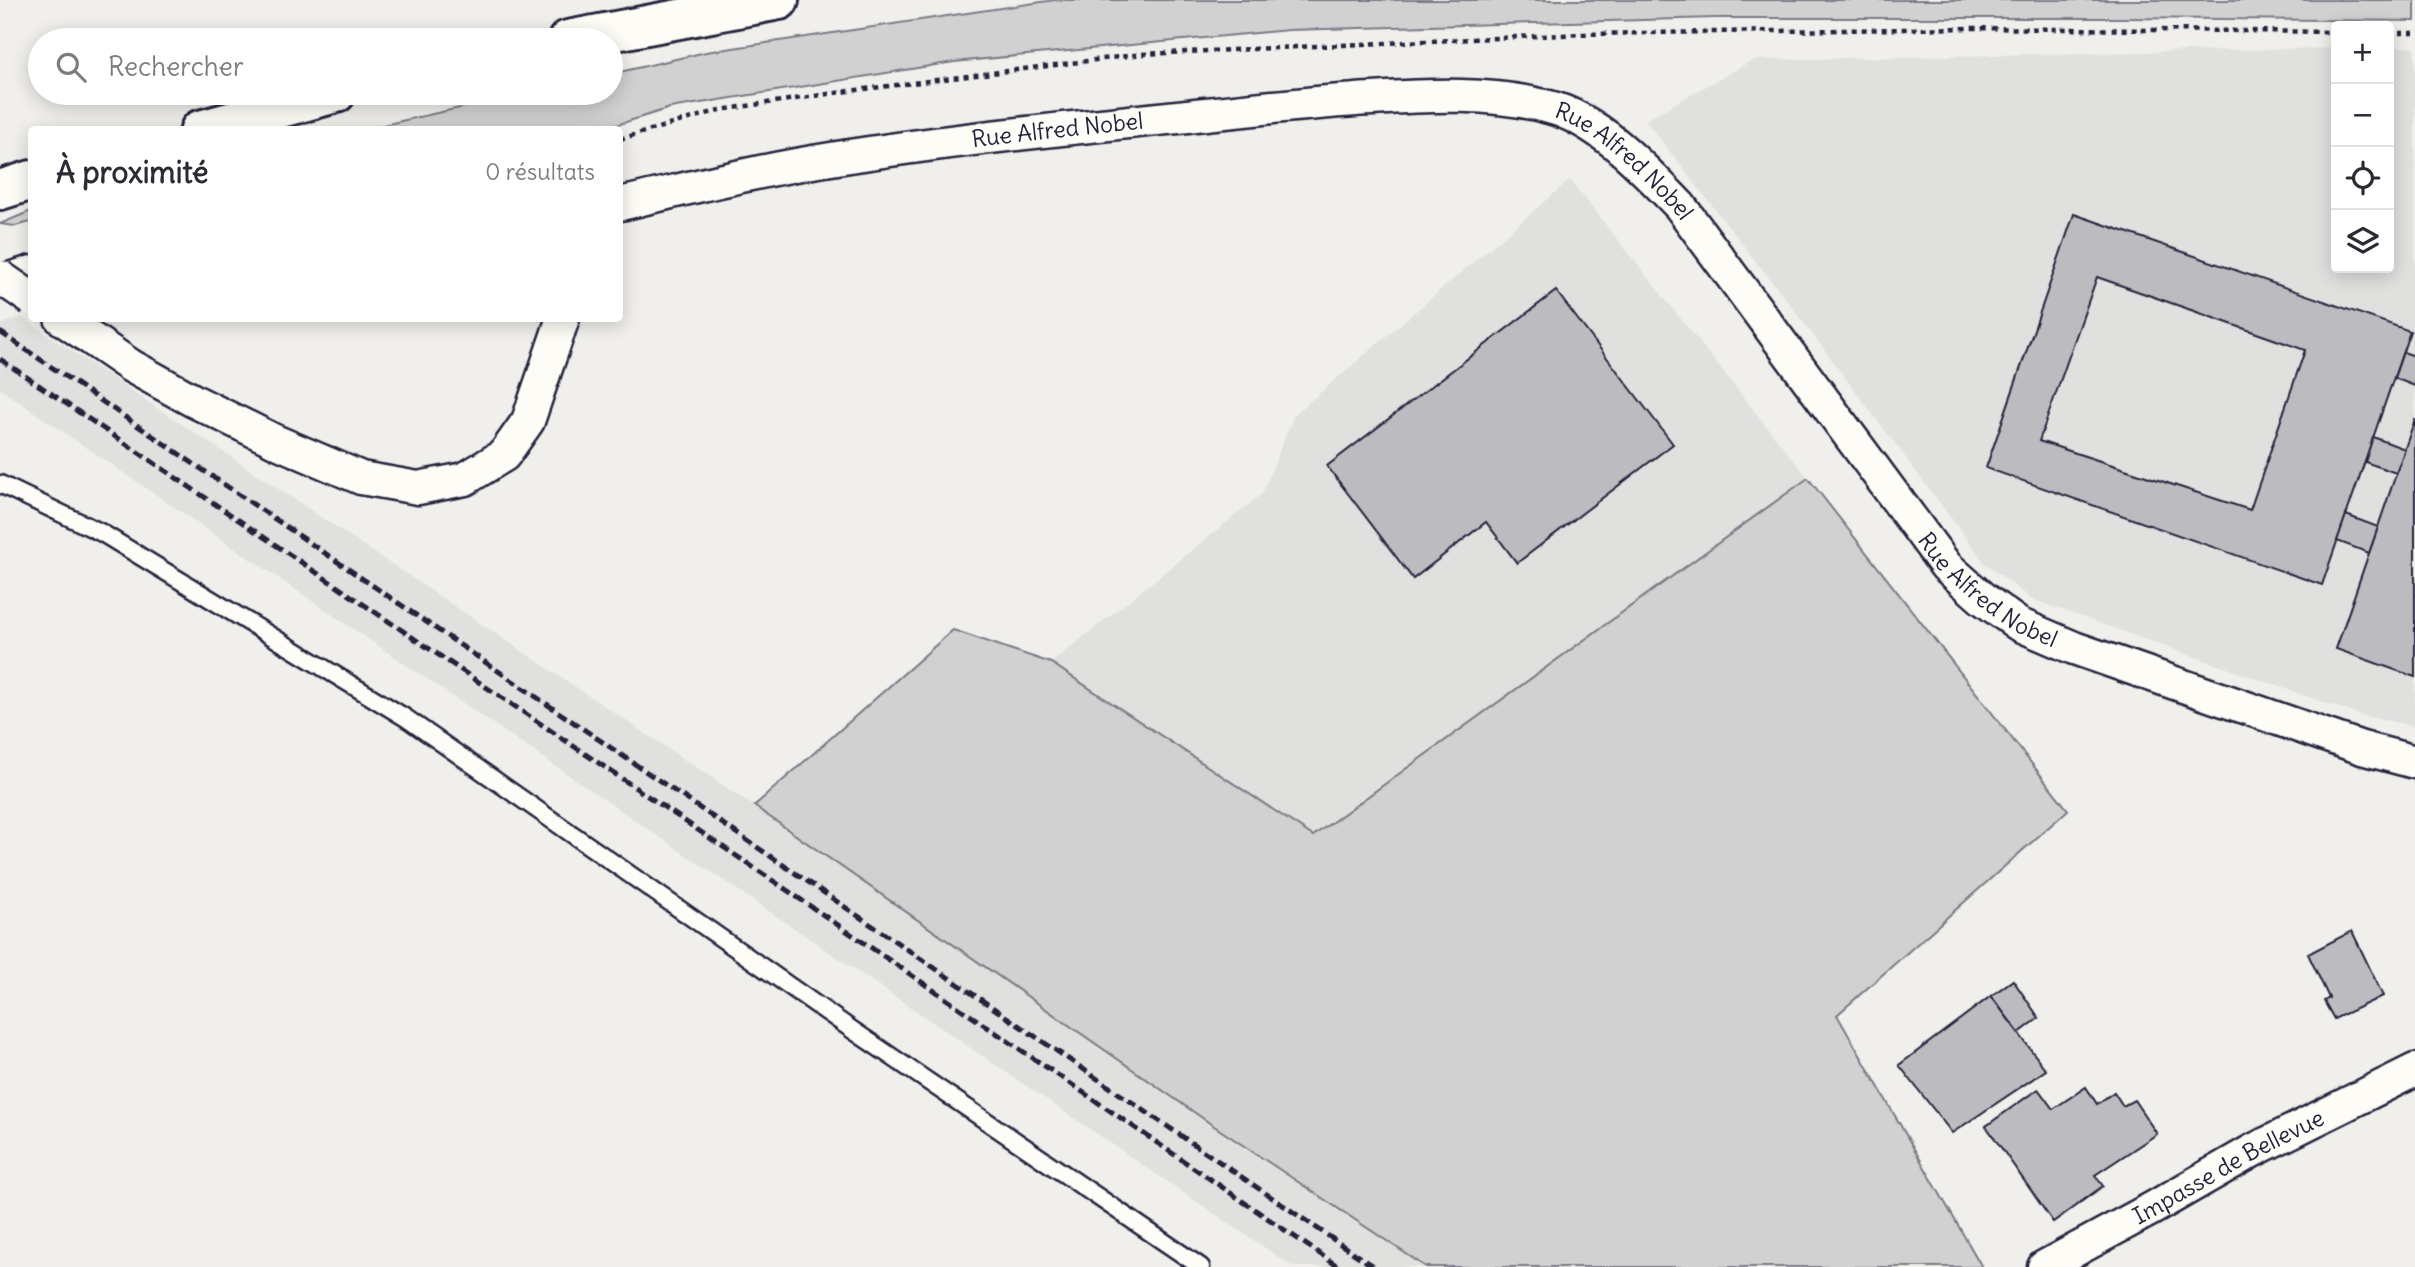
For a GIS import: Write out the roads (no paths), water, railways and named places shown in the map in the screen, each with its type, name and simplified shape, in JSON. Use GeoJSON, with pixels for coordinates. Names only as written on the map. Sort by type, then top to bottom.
{"type":"FeatureCollection","features":[{"type":"Feature","properties":{"kind":"main road"},"geometry":{"type":"LineString","coordinates":[[623,30],[779,0]]}},
{"type":"Feature","properties":{"kind":"main road"},"geometry":{"type":"LineString","coordinates":[[216,126],[292,105]]}},
{"type":"Feature","properties":{"kind":"main road"},"geometry":{"type":"LineString","coordinates":[[0,190],[28,181]]}},
{"type":"Feature","properties":{"kind":"street","name":"Rue Alfred Nobel"},"geometry":{"type":"LineString","coordinates":[[623,203],[737,176],[832,159],[1080,127],[1284,105],[1426,95],[1494,96],[1552,108],[1597,129],[1638,163],[1681,206],[1946,566],[1982,598],[2018,624],[2074,648],[2362,748],[2415,762]]}},
{"type":"Feature","properties":{"kind":"street"},"geometry":{"type":"LineString","coordinates":[[0,280],[28,273]]}},
{"type":"Feature","properties":{"kind":"street"},"geometry":{"type":"LineString","coordinates":[[0,280],[28,297]]}},
{"type":"Feature","properties":{"kind":"street"},"geometry":{"type":"LineString","coordinates":[[67,322],[131,366],[277,442],[361,478],[418,488],[465,479],[504,455],[528,421],[562,322]]}},
{"type":"Feature","properties":{"kind":"street","name":"Impasse de Bellevue"},"geometry":{"type":"LineString","coordinates":[[2044,1267],[2252,1151],[2415,1070]]}},
{"type":"Feature","properties":{"kind":"lane"},"geometry":{"type":"LineString","coordinates":[[0,484],[102,533],[406,718],[828,1013],[1201,1267]]}},
{"type":"Feature","properties":{"kind":"railway"},"geometry":{"type":"LineString","coordinates":[[0,332],[1374,1267]]}},
{"type":"Feature","properties":{"kind":"railway"},"geometry":{"type":"LineString","coordinates":[[0,359],[775,882],[1339,1267]]}}]}
